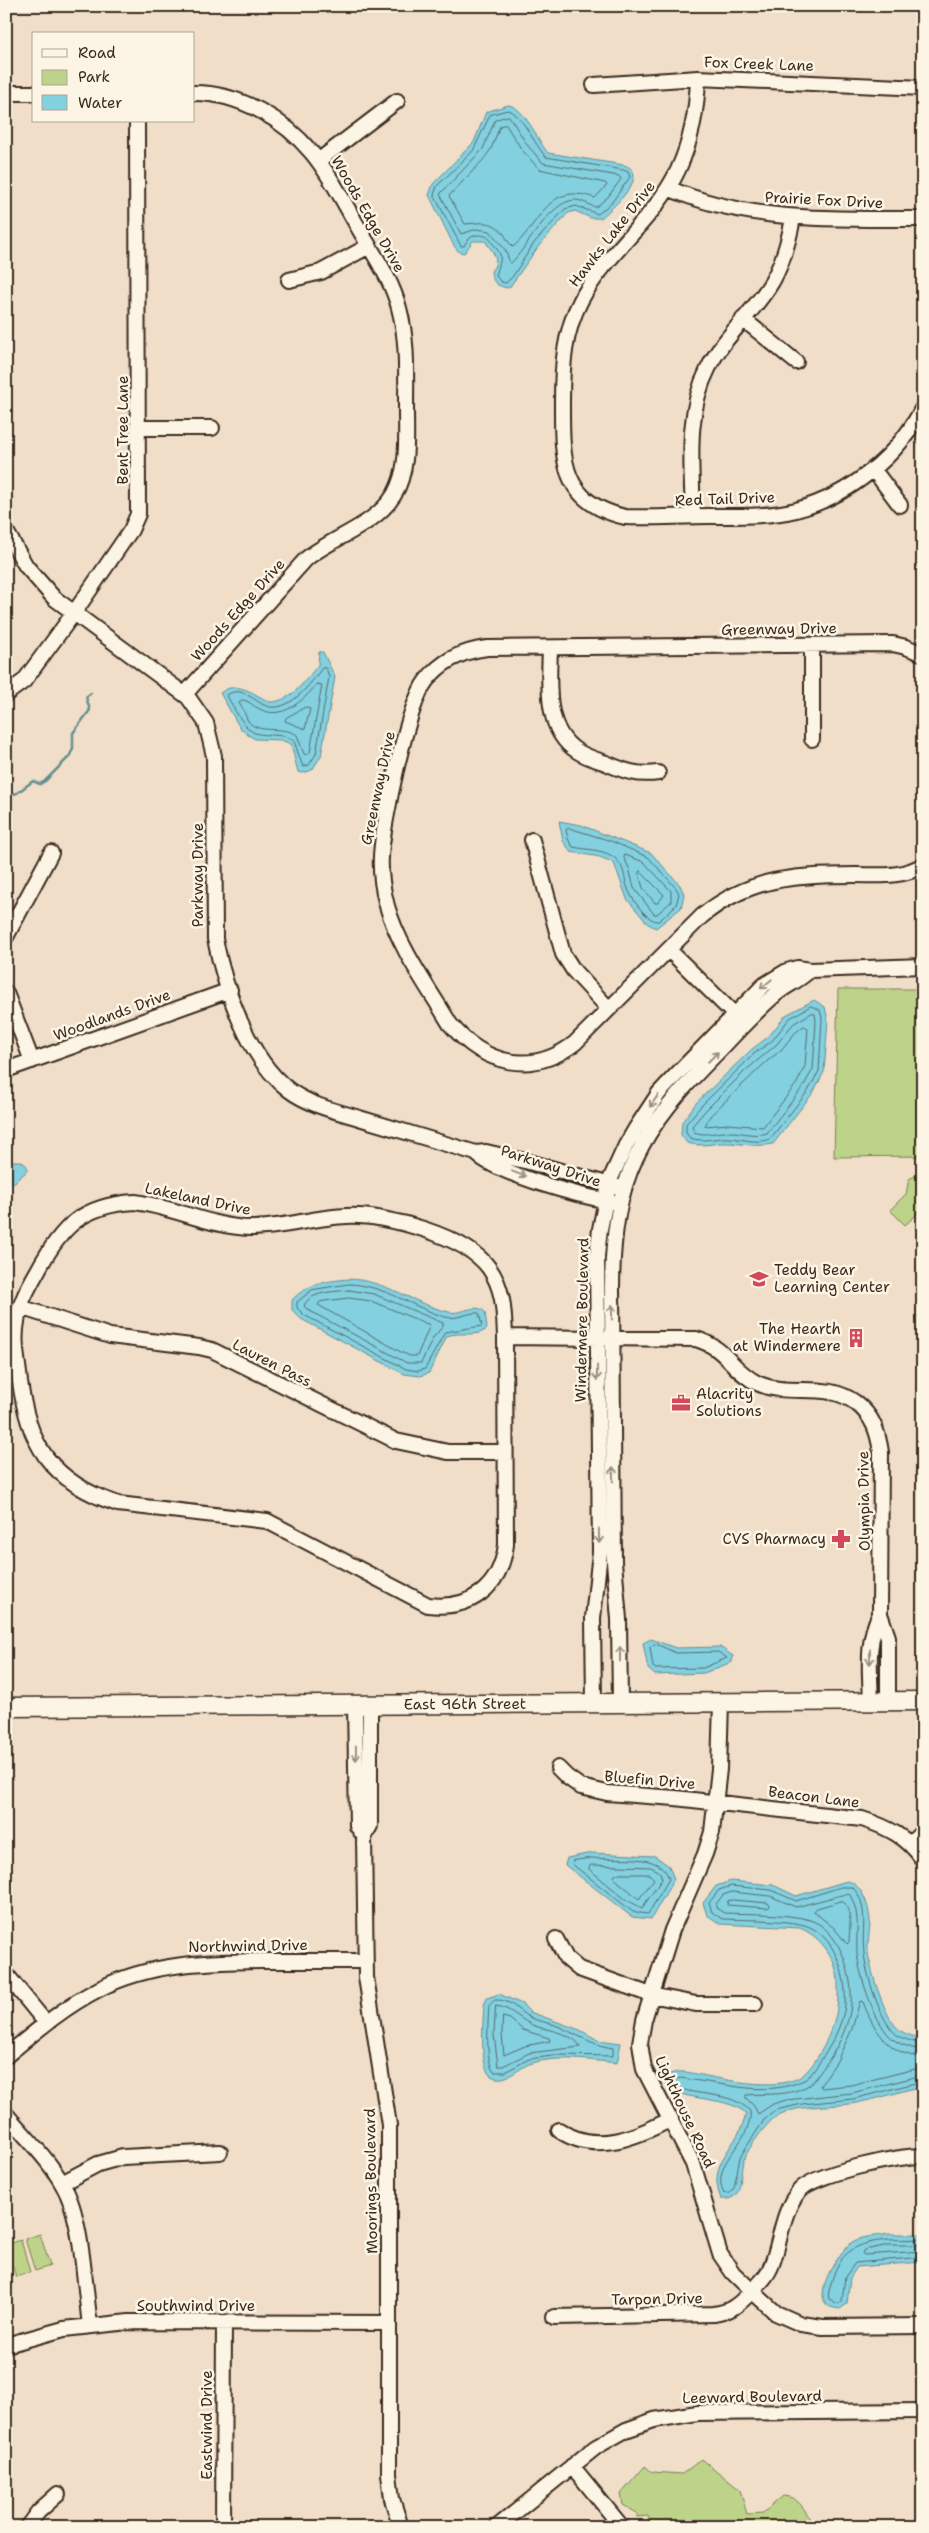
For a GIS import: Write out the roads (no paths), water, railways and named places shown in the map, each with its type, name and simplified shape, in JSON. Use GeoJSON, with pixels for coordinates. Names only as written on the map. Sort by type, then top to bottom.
{"type":"FeatureCollection","features":[{"type":"Feature","properties":{"kind":"main road","name":"East 96th Street"},"geometry":{"type":"LineString","coordinates":[[6,1707],[923,1701]]}},
{"type":"Feature","properties":{"kind":"street","name":"Fox Creek Lane"},"geometry":{"type":"LineString","coordinates":[[594,85],[698,78],[923,88]]}},
{"type":"Feature","properties":{"kind":"street","name":"Hawks Lake Drive"},"geometry":{"type":"LineString","coordinates":[[583,495],[567,471],[562,450],[562,361],[568,332],[587,290],[668,188],[686,148],[694,117],[698,78]]}},
{"type":"Feature","properties":{"kind":"street"},"geometry":{"type":"LineString","coordinates":[[6,93],[32,93]]}},
{"type":"Feature","properties":{"kind":"street","name":"Woods Edge Drive"},"geometry":{"type":"LineString","coordinates":[[185,694],[306,559],[323,546],[372,518],[386,505],[399,485],[406,454],[406,339],[399,306],[392,287],[318,160],[294,134],[260,111],[216,96],[195,93]]}},
{"type":"Feature","properties":{"kind":"street"},"geometry":{"type":"LineString","coordinates":[[318,160],[398,101]]}},
{"type":"Feature","properties":{"kind":"street","name":"Bent Tree Lane"},"geometry":{"type":"LineString","coordinates":[[6,694],[24,681],[74,614],[136,522],[140,506],[137,122]]}},
{"type":"Feature","properties":{"kind":"street","name":"Prairie Fox Drive"},"geometry":{"type":"LineString","coordinates":[[668,188],[746,211],[793,218],[923,219]]}},
{"type":"Feature","properties":{"kind":"street"},"geometry":{"type":"LineString","coordinates":[[693,516],[692,426],[695,406],[712,360],[772,281],[788,244],[793,218]]}},
{"type":"Feature","properties":{"kind":"street"},"geometry":{"type":"LineString","coordinates":[[289,280],[321,272],[368,246]]}},
{"type":"Feature","properties":{"kind":"street"},"geometry":{"type":"LineString","coordinates":[[743,319],[796,362]]}},
{"type":"Feature","properties":{"kind":"street","name":"Red Tail Drive"},"geometry":{"type":"LineString","coordinates":[[583,495],[607,513],[625,517],[762,515],[798,509],[836,494],[872,469],[905,436],[923,407]]}},
{"type":"Feature","properties":{"kind":"street"},"geometry":{"type":"LineString","coordinates":[[139,428],[212,428]]}},
{"type":"Feature","properties":{"kind":"street"},"geometry":{"type":"LineString","coordinates":[[872,469],[900,505]]}},
{"type":"Feature","properties":{"kind":"street","name":"Parkway Drive"},"geometry":{"type":"LineString","coordinates":[[6,531],[26,566],[41,584],[74,614],[185,694],[202,714],[213,745],[213,926],[218,958],[254,1051],[269,1072],[289,1090],[321,1107],[476,1153],[486,1152],[528,1162],[624,1189]]}},
{"type":"Feature","properties":{"kind":"street","name":"Greenway Drive"},"geometry":{"type":"LineString","coordinates":[[923,654],[893,644],[488,648],[466,652],[444,663],[425,682],[413,705],[389,810],[381,859],[384,891],[388,908],[400,938],[450,1024],[459,1035],[482,1053],[492,1058],[520,1063],[549,1058],[563,1052],[575,1043],[713,907],[760,884],[782,878],[804,875],[900,874],[923,865]]}},
{"type":"Feature","properties":{"kind":"street"},"geometry":{"type":"LineString","coordinates":[[812,645],[812,739]]}},
{"type":"Feature","properties":{"kind":"street"},"geometry":{"type":"LineString","coordinates":[[550,648],[552,716],[556,728],[570,745],[583,754],[630,773],[658,773]]}},
{"type":"Feature","properties":{"kind":"street"},"geometry":{"type":"LineString","coordinates":[[532,840],[563,954],[574,971],[609,1009]]}},
{"type":"Feature","properties":{"kind":"street"},"geometry":{"type":"LineString","coordinates":[[6,937],[51,853]]}},
{"type":"Feature","properties":{"kind":"street"},"geometry":{"type":"LineString","coordinates":[[669,950],[745,1025]]}},
{"type":"Feature","properties":{"kind":"street","name":"Windermere Boulevard"},"geometry":{"type":"LineString","coordinates":[[594,1703],[593,1618],[600,1552],[597,1337],[598,1242],[609,1185],[626,1145],[659,1094],[734,1014],[775,976],[797,968],[810,970],[922,968]]}},
{"type":"Feature","properties":{"kind":"street","name":"Windermere Boulevard"},"geometry":{"type":"LineString","coordinates":[[620,1703],[619,1619],[614,1562],[612,1258],[620,1204],[624,1189],[644,1140],[671,1101],[778,992],[801,979],[810,970]]}},
{"type":"Feature","properties":{"kind":"street","name":"Woodlands Drive"},"geometry":{"type":"LineString","coordinates":[[6,1070],[230,990]]}},
{"type":"Feature","properties":{"kind":"street"},"geometry":{"type":"LineString","coordinates":[[6,993],[32,1061]]}},
{"type":"Feature","properties":{"kind":"street","name":"Parkway Drive"},"geometry":{"type":"LineString","coordinates":[[476,1153],[485,1161],[530,1178],[620,1204]]}},
{"type":"Feature","properties":{"kind":"street","name":"Lakeland Drive"},"geometry":{"type":"LineString","coordinates":[[129,1203],[152,1204],[216,1222],[252,1228],[360,1216],[405,1225],[449,1240],[469,1249],[490,1269],[501,1290],[504,1306],[505,1337],[506,1545],[498,1574],[486,1589],[457,1604],[440,1606],[421,1602],[267,1521],[118,1504],[98,1498],[76,1485],[60,1472],[46,1456],[35,1438],[24,1410],[16,1332],[20,1307],[56,1238],[78,1218],[104,1206],[129,1203]]}},
{"type":"Feature","properties":{"kind":"street","name":"Lauren Pass"},"geometry":{"type":"LineString","coordinates":[[20,1307],[104,1335],[212,1350],[396,1442],[448,1452],[505,1452]]}},
{"type":"Feature","properties":{"kind":"street","name":"Olympia Drive"},"geometry":{"type":"LineString","coordinates":[[505,1337],[688,1338],[701,1341],[719,1349],[743,1373],[758,1383],[777,1389],[833,1391],[862,1408],[874,1424],[881,1452],[880,1614],[874,1626],[870,1646],[879,1701]]}},
{"type":"Feature","properties":{"kind":"street","name":"Lighthouse Road"},"geometry":{"type":"LineString","coordinates":[[721,1702],[721,1740],[716,1802],[708,1846],[679,1912],[651,1995],[642,2029],[642,2056],[648,2078],[693,2164],[717,2246],[733,2272],[776,2313],[801,2324],[823,2327],[923,2326]]}},
{"type":"Feature","properties":{"kind":"street","name":"Moorings Boulevard"},"geometry":{"type":"LineString","coordinates":[[363,1705],[357,1826],[364,1836],[366,1986],[389,2120],[388,2474],[392,2499],[401,2527]]}},
{"type":"Feature","properties":{"kind":"street","name":"Bluefin Drive"},"geometry":{"type":"LineString","coordinates":[[558,1768],[570,1780],[594,1791],[716,1802]]}},
{"type":"Feature","properties":{"kind":"street","name":"Beacon Lane"},"geometry":{"type":"LineString","coordinates":[[716,1802],[862,1819],[883,1826],[910,1844],[923,1860]]}},
{"type":"Feature","properties":{"kind":"street"},"geometry":{"type":"LineString","coordinates":[[910,1844],[923,1831]]}},
{"type":"Feature","properties":{"kind":"street"},"geometry":{"type":"LineString","coordinates":[[556,1939],[566,1958],[579,1969],[651,1995],[696,2004],[755,2004]]}},
{"type":"Feature","properties":{"kind":"street","name":"Northwind Drive"},"geometry":{"type":"LineString","coordinates":[[6,2056],[46,2023],[100,1988],[141,1973],[166,1967],[208,1962],[366,1961]]}},
{"type":"Feature","properties":{"kind":"street"},"geometry":{"type":"LineString","coordinates":[[6,1974],[46,2023]]}},
{"type":"Feature","properties":{"kind":"street"},"geometry":{"type":"LineString","coordinates":[[6,2114],[62,2183],[75,2215],[90,2325]]}},
{"type":"Feature","properties":{"kind":"street"},"geometry":{"type":"LineString","coordinates":[[559,2130],[578,2139],[591,2142],[613,2142],[642,2134],[671,2119]]}},
{"type":"Feature","properties":{"kind":"street"},"geometry":{"type":"LineString","coordinates":[[62,2183],[98,2164],[123,2156],[220,2152]]}},
{"type":"Feature","properties":{"kind":"street","name":"Tarpon Drive"},"geometry":{"type":"LineString","coordinates":[[554,2317],[720,2314],[733,2309],[752,2291],[770,2269],[789,2205],[806,2184],[826,2176],[904,2157],[923,2156]]}},
{"type":"Feature","properties":{"kind":"street","name":"Southwind Drive"},"geometry":{"type":"LineString","coordinates":[[6,2345],[51,2332],[90,2325],[129,2322],[389,2323]]}},
{"type":"Feature","properties":{"kind":"street","name":"Eastwind Drive"},"geometry":{"type":"LineString","coordinates":[[223,2527],[224,2323]]}},
{"type":"Feature","properties":{"kind":"street","name":"Leeward Boulevard"},"geometry":{"type":"LineString","coordinates":[[497,2527],[603,2442],[626,2430],[675,2415],[923,2411]]}},
{"type":"Feature","properties":{"kind":"street"},"geometry":{"type":"LineString","coordinates":[[572,2466],[622,2527]]}},
{"type":"Feature","properties":{"kind":"street"},"geometry":{"type":"LineString","coordinates":[[27,2527],[38,2512],[58,2494]]}},
{"type":"Feature","properties":{"kind":"water"},"geometry":{"type":"Polygon","coordinates":[[[508,105],[514,107],[525,118],[548,153],[624,165],[632,169],[634,176],[627,192],[601,218],[591,218],[575,211],[568,213],[538,247],[509,288],[502,287],[494,281],[491,271],[496,260],[485,241],[473,241],[464,253],[459,252],[454,246],[429,195],[433,184],[474,142],[486,112],[508,105]]]}},
{"type":"Feature","properties":{"kind":"water"},"geometry":{"type":"Polygon","coordinates":[[[319,652],[323,652],[335,677],[321,756],[312,770],[303,773],[298,772],[291,744],[281,740],[255,739],[248,735],[240,728],[220,693],[227,689],[240,688],[270,702],[284,699],[301,686],[318,665],[319,652]]]}},
{"type":"Feature","properties":{"kind":"water"},"geometry":{"type":"Polygon","coordinates":[[[559,821],[581,825],[651,853],[680,885],[684,894],[681,908],[656,928],[648,924],[627,899],[614,863],[600,857],[571,852],[563,841],[559,821]]]}},
{"type":"Feature","properties":{"kind":"water"},"geometry":{"type":"Polygon","coordinates":[[[814,1000],[825,1007],[828,1021],[824,1072],[813,1093],[773,1144],[724,1143],[699,1145],[687,1143],[681,1135],[682,1122],[696,1103],[752,1049],[768,1037],[786,1015],[814,1000]]]}},
{"type":"Feature","properties":{"kind":"water"},"geometry":{"type":"Polygon","coordinates":[[[6,1161],[21,1161],[27,1166],[27,1171],[6,1190],[6,1161]]]}},
{"type":"Feature","properties":{"kind":"water"},"geometry":{"type":"Polygon","coordinates":[[[349,1279],[375,1283],[424,1304],[449,1312],[459,1312],[473,1308],[481,1309],[485,1312],[487,1329],[473,1334],[447,1336],[429,1373],[420,1376],[404,1374],[301,1319],[292,1310],[292,1300],[311,1286],[349,1279]]]}},
{"type":"Feature","properties":{"kind":"water"},"geometry":{"type":"Polygon","coordinates":[[[651,1639],[676,1648],[720,1647],[733,1656],[732,1662],[704,1673],[655,1675],[648,1669],[643,1643],[651,1639]]]}},
{"type":"Feature","properties":{"kind":"water"},"geometry":{"type":"Polygon","coordinates":[[[592,1853],[655,1856],[669,1866],[674,1879],[651,1919],[632,1917],[565,1865],[567,1858],[592,1853]]]}},
{"type":"Feature","properties":{"kind":"water"},"geometry":{"type":"Polygon","coordinates":[[[731,1881],[773,1885],[796,1896],[847,1881],[857,1886],[869,1910],[868,1953],[884,2007],[895,2026],[901,2031],[923,2039],[923,2086],[856,2103],[801,2108],[781,2114],[765,2127],[744,2159],[738,2192],[729,2199],[721,2199],[717,2186],[717,2174],[725,2154],[743,2125],[746,2113],[729,2104],[670,2090],[664,2075],[686,2072],[747,2083],[764,2084],[793,2080],[807,2071],[824,2046],[836,2016],[838,2002],[837,1975],[832,1959],[822,1944],[808,1932],[800,1928],[720,1924],[707,1915],[703,1903],[716,1886],[731,1881]]]}},
{"type":"Feature","properties":{"kind":"water"},"geometry":{"type":"Polygon","coordinates":[[[499,1994],[522,2004],[530,2012],[580,2030],[598,2040],[621,2043],[617,2063],[573,2059],[539,2061],[529,2064],[506,2077],[496,2078],[491,2076],[487,2071],[483,2054],[484,2005],[487,1998],[499,1994]]]}},
{"type":"Feature","properties":{"kind":"water"},"geometry":{"type":"Polygon","coordinates":[[[889,2234],[923,2234],[923,2262],[857,2267],[850,2278],[847,2304],[840,2309],[826,2304],[823,2298],[823,2289],[836,2260],[842,2252],[858,2239],[889,2234]]]}},
{"type":"Feature","properties":{"kind":"waterway"},"geometry":{"type":"LineString","coordinates":[[6,796],[17,793],[33,781],[40,784],[45,781],[69,757],[73,749],[73,733],[90,710],[86,697],[91,693]]}},
{"type":"Feature","properties":{"kind":"place","name":"Teddy Bear Learning Center"},"geometry":{"type":"Point","coordinates":[759,1279]}},
{"type":"Feature","properties":{"kind":"place","name":"The Hearth at Windermere"},"geometry":{"type":"Point","coordinates":[856,1338]}},
{"type":"Feature","properties":{"kind":"place","name":"Alacrity Solutions"},"geometry":{"type":"Point","coordinates":[681,1403]}},
{"type":"Feature","properties":{"kind":"place","name":"CVS Pharmacy"},"geometry":{"type":"Point","coordinates":[841,1539]}}]}
